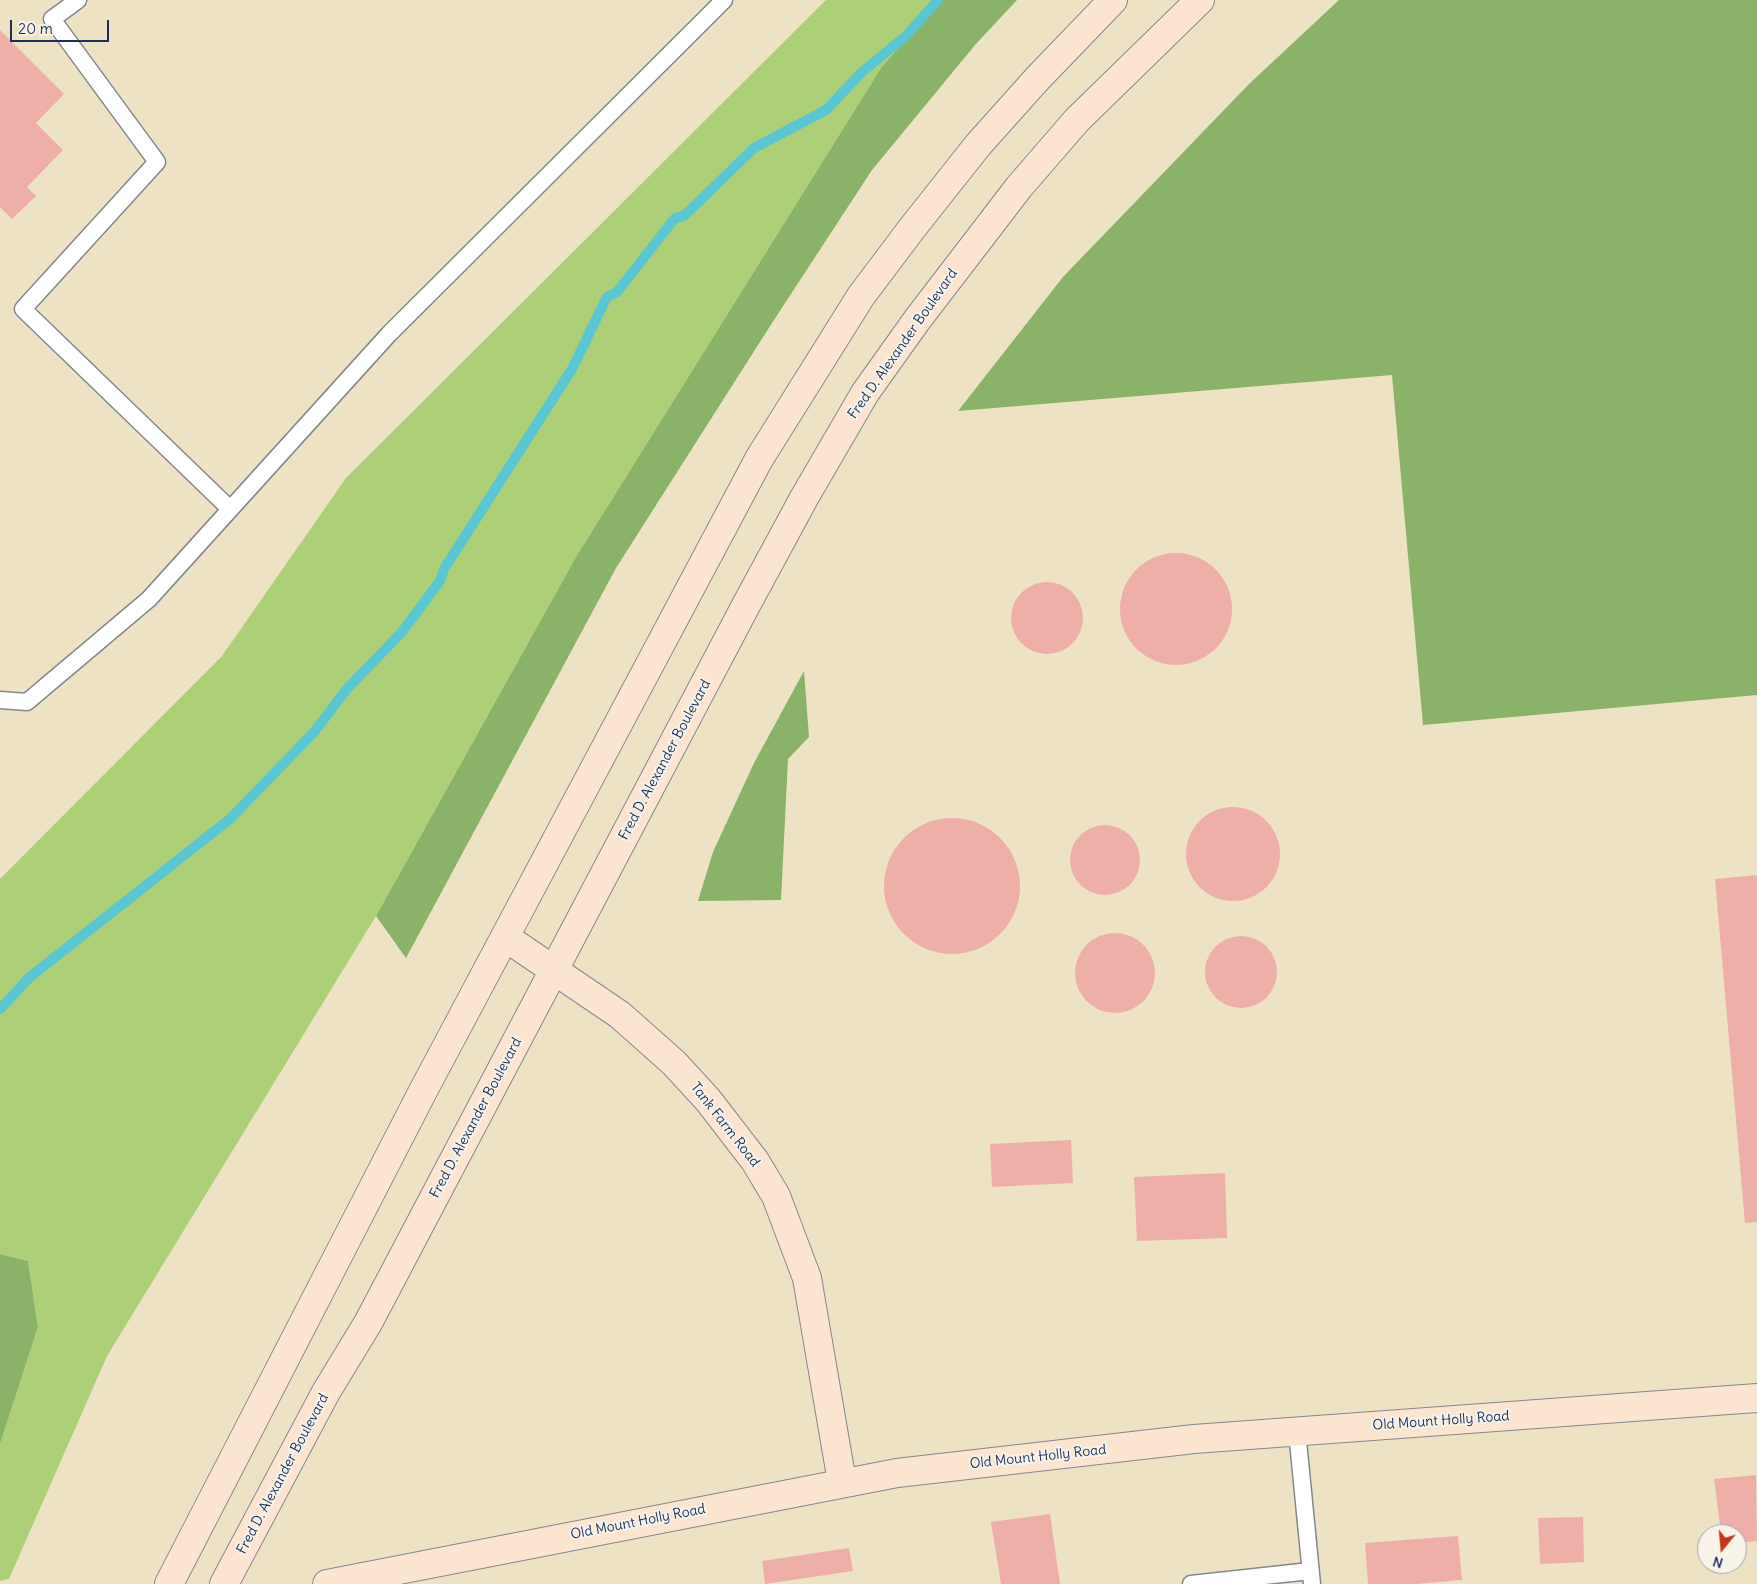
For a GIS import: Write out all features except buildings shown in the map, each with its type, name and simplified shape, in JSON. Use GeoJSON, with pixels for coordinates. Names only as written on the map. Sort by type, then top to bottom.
{"type":"FeatureCollection","features":[{"type":"Feature","properties":{"kind":"main road"},"geometry":{"type":"LineString","coordinates":[[169,1584],[423,1091],[755,468],[861,296],[978,145],[1037,79],[1113,0]]}},
{"type":"Feature","properties":{"kind":"main road","name":"Fred D. Alexander Boulevard"},"geometry":{"type":"LineString","coordinates":[[224,1584],[326,1392],[372,1314],[748,601],[804,498],[865,393],[917,320],[1019,187],[1077,120],[1200,0]]}},
{"type":"Feature","properties":{"kind":"main road","name":"Tank Farm Road"},"geometry":{"type":"LineString","coordinates":[[505,937],[555,969],[620,1015],[674,1063],[733,1131],[776,1196],[806,1278],[842,1482]]}},
{"type":"Feature","properties":{"kind":"main road","name":"Old Mount Holly Road"},"geometry":{"type":"LineString","coordinates":[[327,1584],[842,1482],[897,1473],[1194,1439],[1757,1398]]}},
{"type":"Feature","properties":{"kind":"lane"},"geometry":{"type":"LineString","coordinates":[[78,0],[52,19],[157,162],[23,308],[230,509]]}},
{"type":"Feature","properties":{"kind":"lane"},"geometry":{"type":"LineString","coordinates":[[0,700],[27,702],[149,599],[389,334],[724,0]]}},
{"type":"Feature","properties":{"kind":"lane"},"geometry":{"type":"LineString","coordinates":[[1191,1584],[1311,1578],[1297,1431]]}},
{"type":"Feature","properties":{"kind":"green space"},"geometry":{"type":"Polygon","coordinates":[[[826,0],[940,0],[881,68],[576,557],[376,916],[107,1356],[9,1579],[0,1581],[0,1444],[38,1327],[28,1261],[0,1254],[0,879],[222,656],[346,478],[826,0]]]}},
{"type":"Feature","properties":{"kind":"green space"},"geometry":{"type":"Polygon","coordinates":[[[940,0],[1017,0],[975,45],[872,170],[772,323],[616,568],[406,958],[376,916],[576,557],[881,68],[940,0]]]}},
{"type":"Feature","properties":{"kind":"green space"},"geometry":{"type":"Polygon","coordinates":[[[1339,0],[1757,0],[1757,695],[1423,725],[1392,375],[958,411],[1063,277],[1249,84],[1339,0]]]}},
{"type":"Feature","properties":{"kind":"green space"},"geometry":{"type":"Polygon","coordinates":[[[804,671],[809,737],[788,759],[781,900],[698,901],[713,852],[754,763],[804,671]]]}},
{"type":"Feature","properties":{"kind":"green space"},"geometry":{"type":"Polygon","coordinates":[[[0,1254],[28,1261],[38,1327],[0,1444],[0,1254]]]}},
{"type":"Feature","properties":{"kind":"waterway"},"geometry":{"type":"LineString","coordinates":[[0,1009],[30,977],[230,819],[315,731],[346,690],[402,632],[440,581],[444,569],[572,369],[607,297],[617,292],[675,218],[684,216],[754,148],[826,110],[862,72],[906,36],[938,0]]}}]}
